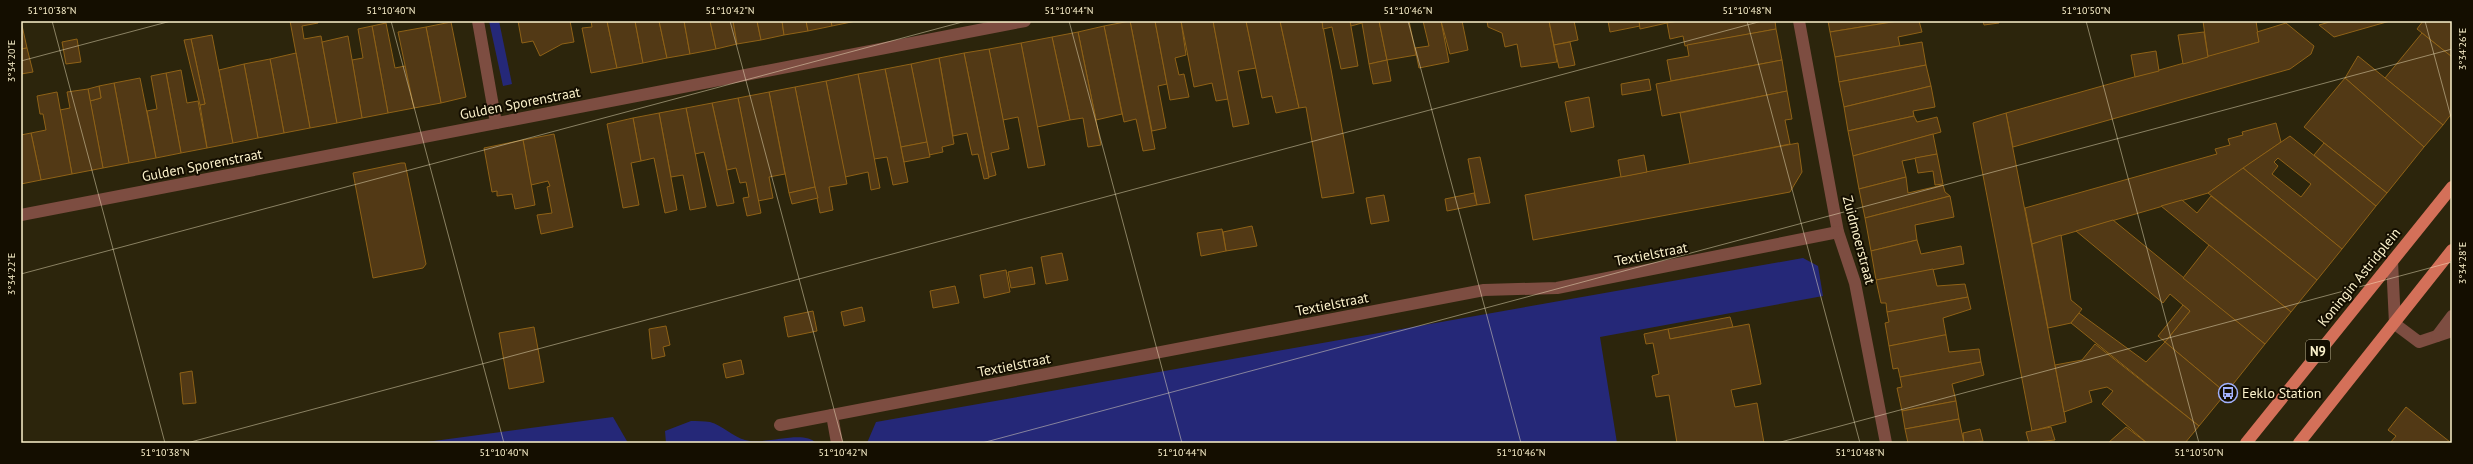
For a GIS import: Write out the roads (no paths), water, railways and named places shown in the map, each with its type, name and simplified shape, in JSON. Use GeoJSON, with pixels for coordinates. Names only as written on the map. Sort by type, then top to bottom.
{"type":"FeatureCollection","features":[{"type":"Feature","properties":{"kind":"main road","name":"Koningin Astridplein"},"geometry":{"type":"LineString","coordinates":[[2246,443],[2452,187]]}},
{"type":"Feature","properties":{"kind":"main road"},"geometry":{"type":"LineString","coordinates":[[2299,443],[2395,324],[2452,250]]}},
{"type":"Feature","properties":{"kind":"street"},"geometry":{"type":"LineString","coordinates":[[478,21],[496,123]]}},
{"type":"Feature","properties":{"kind":"street","name":"Gulden Sporenstraat"},"geometry":{"type":"LineString","coordinates":[[21,215],[1025,21]]}},
{"type":"Feature","properties":{"kind":"street","name":"Zuidmoerstraat"},"geometry":{"type":"LineString","coordinates":[[1799,21],[1838,232],[1855,284],[1886,443]]}},
{"type":"Feature","properties":{"kind":"street","name":"Textielstraat"},"geometry":{"type":"LineString","coordinates":[[780,425],[1484,290],[1557,288],[1838,232]]}},
{"type":"Feature","properties":{"kind":"street"},"geometry":{"type":"LineString","coordinates":[[2392,261],[2395,324],[2419,342],[2452,331]]}},
{"type":"Feature","properties":{"kind":"street"},"geometry":{"type":"LineString","coordinates":[[2437,336],[2452,316]]}},
{"type":"Feature","properties":{"kind":"street"},"geometry":{"type":"LineString","coordinates":[[832,415],[837,443]]}},
{"type":"Feature","properties":{"kind":"place","name":"Eeklo Station"},"geometry":{"type":"Point","coordinates":[2228,393]}}]}
